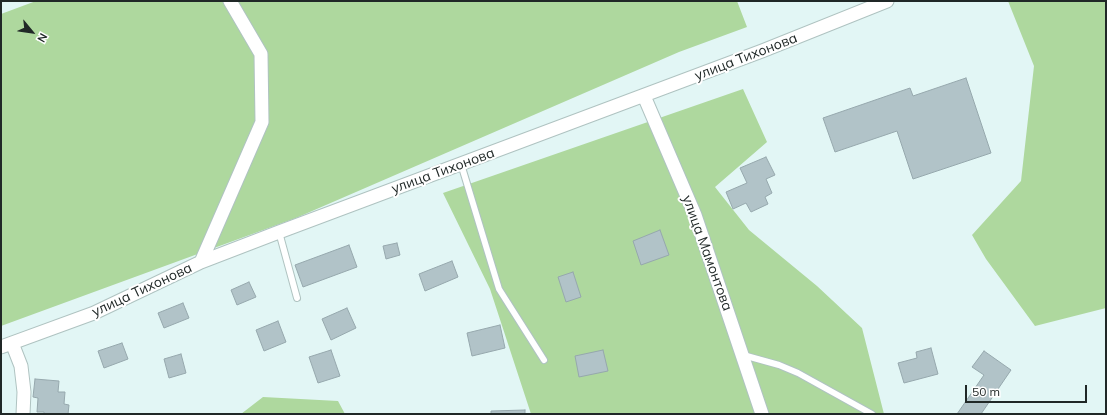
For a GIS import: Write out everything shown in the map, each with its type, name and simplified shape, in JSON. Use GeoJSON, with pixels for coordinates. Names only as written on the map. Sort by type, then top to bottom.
{"type":"FeatureCollection","features":[{"type":"Feature","properties":{"kind":"street"},"geometry":{"type":"LineString","coordinates":[[201,262],[262,122],[261,54],[230,1]]}},
{"type":"Feature","properties":{"kind":"street","name":"улица Тихонова"},"geometry":{"type":"LineString","coordinates":[[7,345],[94,313],[201,262],[644,96],[887,1]]}},
{"type":"Feature","properties":{"kind":"street","name":"улица Мамонтова"},"geometry":{"type":"LineString","coordinates":[[644,96],[695,215],[762,414]]}},
{"type":"Feature","properties":{"kind":"street"},"geometry":{"type":"LineString","coordinates":[[7,345],[21,366],[24,392],[23,414]]}},
{"type":"Feature","properties":{"kind":"lane"},"geometry":{"type":"LineString","coordinates":[[461,164],[499,289],[544,360]]}},
{"type":"Feature","properties":{"kind":"lane"},"geometry":{"type":"LineString","coordinates":[[279,232],[297,298]]}},
{"type":"Feature","properties":{"kind":"lane"},"geometry":{"type":"LineString","coordinates":[[743,356],[779,365],[798,373],[872,414]]}},
{"type":"Feature","properties":{"kind":"green space"},"geometry":{"type":"Polygon","coordinates":[[[36,1],[737,1],[747,27],[679,52],[296,218],[1,326],[1,14],[36,1]]]}},
{"type":"Feature","properties":{"kind":"green space"},"geometry":{"type":"Polygon","coordinates":[[[1008,1],[1106,1],[1106,308],[1035,326],[986,259],[972,235],[1021,181],[1034,66],[1008,1]]]}},
{"type":"Feature","properties":{"kind":"green space"},"geometry":{"type":"Polygon","coordinates":[[[743,89],[767,142],[715,187],[749,230],[817,286],[862,328],[884,414],[531,414],[490,289],[443,193],[743,89]]]}},
{"type":"Feature","properties":{"kind":"green space"},"geometry":{"type":"Polygon","coordinates":[[[263,397],[338,401],[345,414],[241,414],[263,397]]]}},
{"type":"Feature","properties":{"kind":"building"},"geometry":{"type":"Polygon","coordinates":[[[966,78],[991,153],[913,179],[897,131],[835,152],[823,118],[910,88],[913,96],[966,78]]]}},
{"type":"Feature","properties":{"kind":"building"},"geometry":{"type":"Polygon","coordinates":[[[766,157],[775,175],[766,179],[772,193],[765,197],[768,204],[751,212],[746,203],[733,209],[726,192],[747,183],[740,168],[766,157]]]}},
{"type":"Feature","properties":{"kind":"building"},"geometry":{"type":"Polygon","coordinates":[[[660,230],[669,255],[641,265],[633,241],[660,230]]]}},
{"type":"Feature","properties":{"kind":"building"},"geometry":{"type":"Polygon","coordinates":[[[397,243],[400,255],[386,259],[383,246],[397,243]]]}},
{"type":"Feature","properties":{"kind":"building"},"geometry":{"type":"Polygon","coordinates":[[[349,245],[357,267],[303,287],[295,265],[349,245]]]}},
{"type":"Feature","properties":{"kind":"building"},"geometry":{"type":"Polygon","coordinates":[[[452,261],[458,277],[425,291],[419,274],[452,261]]]}},
{"type":"Feature","properties":{"kind":"building"},"geometry":{"type":"Polygon","coordinates":[[[573,272],[581,297],[566,302],[558,277],[573,272]]]}},
{"type":"Feature","properties":{"kind":"building"},"geometry":{"type":"Polygon","coordinates":[[[249,282],[256,297],[237,305],[231,290],[249,282]]]}},
{"type":"Feature","properties":{"kind":"building"},"geometry":{"type":"Polygon","coordinates":[[[183,303],[189,318],[164,328],[158,313],[183,303]]]}},
{"type":"Feature","properties":{"kind":"building"},"geometry":{"type":"Polygon","coordinates":[[[347,308],[356,328],[331,340],[322,319],[347,308]]]}},
{"type":"Feature","properties":{"kind":"building"},"geometry":{"type":"Polygon","coordinates":[[[278,321],[286,342],[264,351],[256,330],[278,321]]]}},
{"type":"Feature","properties":{"kind":"building"},"geometry":{"type":"Polygon","coordinates":[[[500,325],[505,348],[472,356],[467,333],[500,325]]]}},
{"type":"Feature","properties":{"kind":"building"},"geometry":{"type":"Polygon","coordinates":[[[122,343],[128,359],[104,368],[98,351],[122,343]]]}},
{"type":"Feature","properties":{"kind":"building"},"geometry":{"type":"Polygon","coordinates":[[[931,348],[938,374],[904,383],[898,363],[917,358],[916,352],[931,348]]]}},
{"type":"Feature","properties":{"kind":"building"},"geometry":{"type":"Polygon","coordinates":[[[331,350],[340,376],[318,383],[309,357],[331,350]]]}},
{"type":"Feature","properties":{"kind":"building"},"geometry":{"type":"Polygon","coordinates":[[[603,350],[608,371],[579,377],[575,356],[603,350]]]}},
{"type":"Feature","properties":{"kind":"building"},"geometry":{"type":"Polygon","coordinates":[[[984,351],[1011,370],[981,414],[957,414],[984,375],[972,367],[984,351]]]}},
{"type":"Feature","properties":{"kind":"building"},"geometry":{"type":"Polygon","coordinates":[[[181,354],[186,373],[169,378],[164,359],[181,354]]]}},
{"type":"Feature","properties":{"kind":"building"},"geometry":{"type":"Polygon","coordinates":[[[35,379],[59,381],[58,392],[65,392],[64,404],[69,405],[68,414],[44,414],[44,412],[37,412],[38,398],[33,397],[35,379]]]}},
{"type":"Feature","properties":{"kind":"building"},"geometry":{"type":"Polygon","coordinates":[[[525,410],[525,414],[491,414],[491,411],[525,410]]]}}]}
